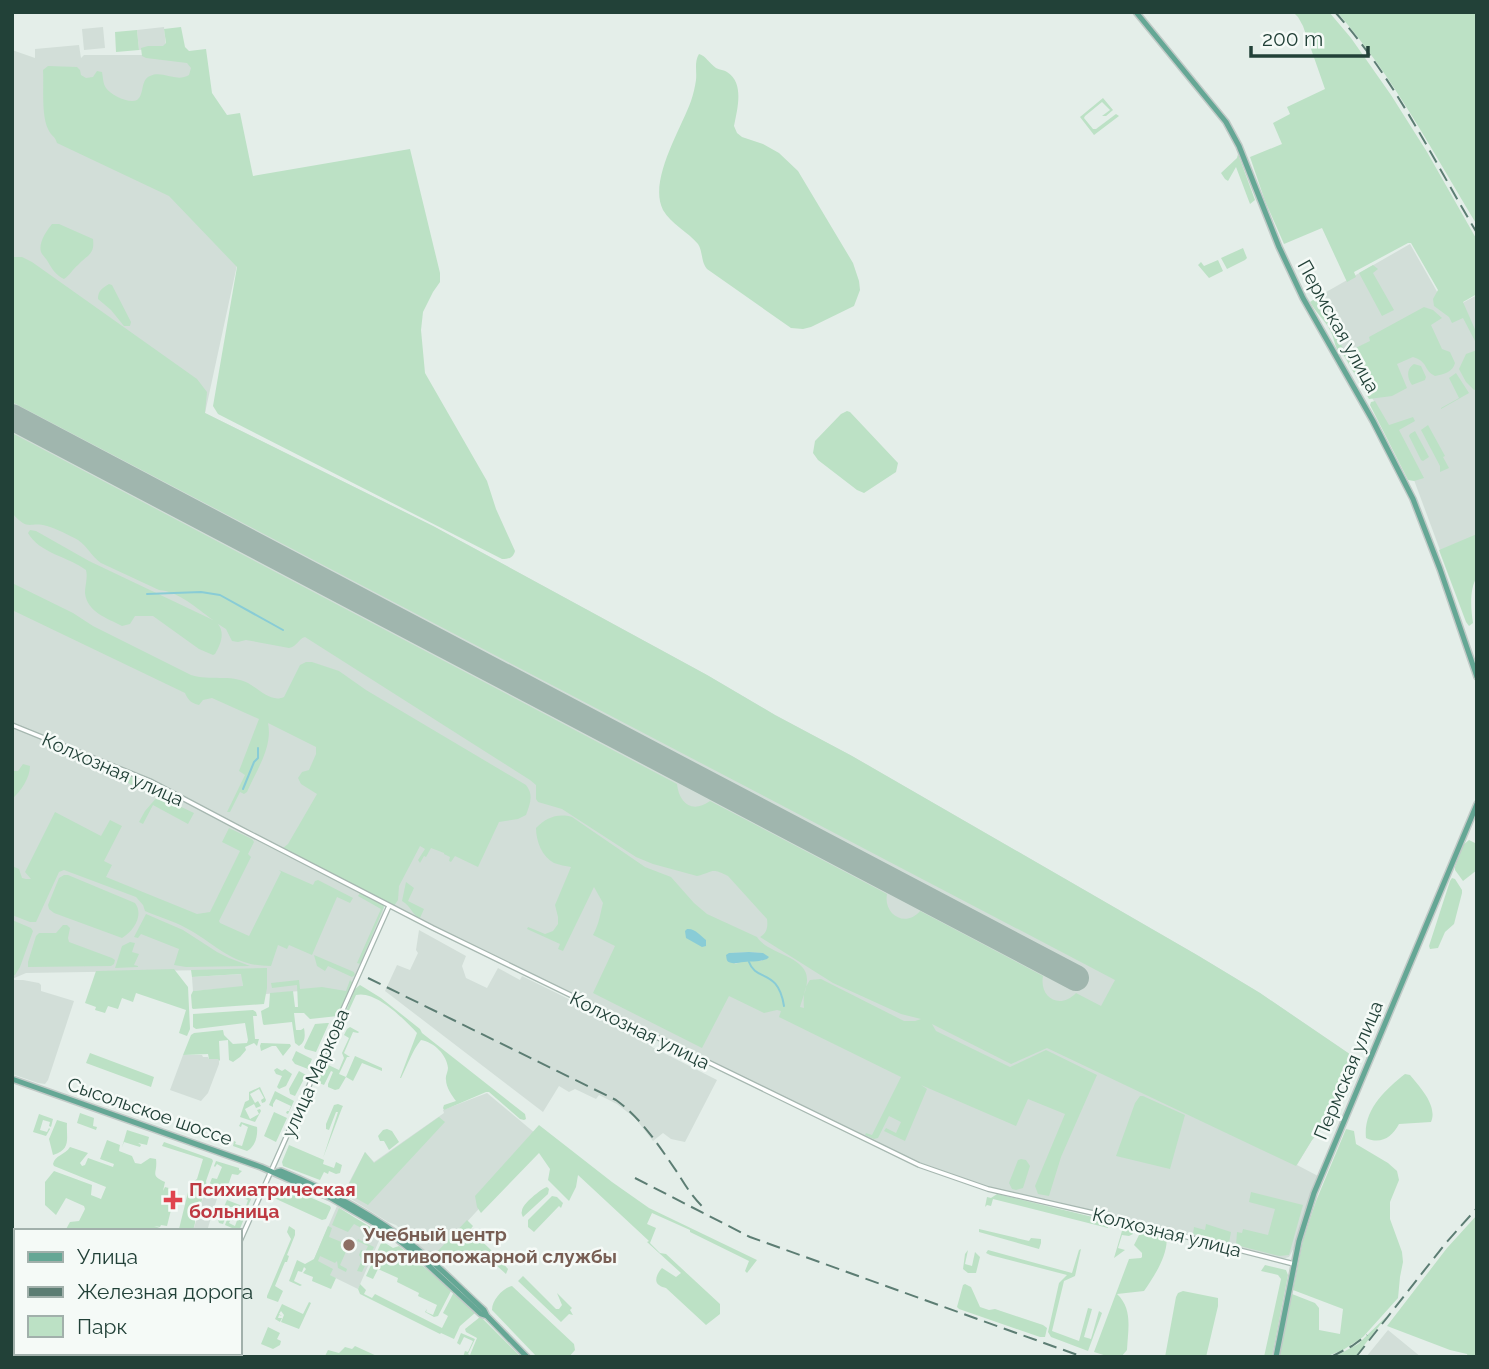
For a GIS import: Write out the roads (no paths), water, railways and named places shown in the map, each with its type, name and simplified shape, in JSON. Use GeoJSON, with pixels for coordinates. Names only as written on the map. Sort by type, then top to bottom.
{"type":"FeatureCollection","features":[{"type":"Feature","properties":{"kind":"main road","name":"Пермская улица"},"geometry":{"type":"LineString","coordinates":[[1136,12],[1226,122],[1236,139],[1289,271],[1373,421],[1413,499],[1429,536],[1477,677]]}},
{"type":"Feature","properties":{"kind":"main road","name":"Пермская улица"},"geometry":{"type":"LineString","coordinates":[[1276,1357],[1294,1264],[1314,1193],[1477,804]]}},
{"type":"Feature","properties":{"kind":"main road","name":"Сысольское шоссе"},"geometry":{"type":"LineString","coordinates":[[12,1079],[274,1171],[338,1201],[383,1228],[415,1253],[481,1314],[487,1316],[527,1357]]}},
{"type":"Feature","properties":{"kind":"street","name":"Колхозная улица"},"geometry":{"type":"LineString","coordinates":[[12,725],[150,781],[390,906],[919,1164],[988,1189],[1294,1264]]}},
{"type":"Feature","properties":{"kind":"street","name":"улица Маркова"},"geometry":{"type":"LineString","coordinates":[[242,1237],[274,1171],[390,906]]}},
{"type":"Feature","properties":{"kind":"water"},"geometry":{"type":"Polygon","coordinates":[[[687,929],[700,934],[706,940],[706,946],[702,947],[686,938],[687,929]]]}},
{"type":"Feature","properties":{"kind":"water"},"geometry":{"type":"Polygon","coordinates":[[[729,953],[763,953],[769,957],[761,961],[735,963],[727,960],[726,955],[729,953]]]}},
{"type":"Feature","properties":{"kind":"waterway"},"geometry":{"type":"LineString","coordinates":[[147,594],[201,592],[220,595],[283,630]]}},
{"type":"Feature","properties":{"kind":"waterway"},"geometry":{"type":"LineString","coordinates":[[243,789],[258,758],[258,748]]}},
{"type":"Feature","properties":{"kind":"waterway"},"geometry":{"type":"LineString","coordinates":[[749,962],[752,968],[777,986],[784,1006]]}},
{"type":"Feature","properties":{"kind":"railway"},"geometry":{"type":"LineString","coordinates":[[1335,12],[1376,63],[1394,91],[1477,233]]}},
{"type":"Feature","properties":{"kind":"railway"},"geometry":{"type":"LineString","coordinates":[[368,978],[616,1100],[650,1133],[689,1191],[704,1208]]}},
{"type":"Feature","properties":{"kind":"railway"},"geometry":{"type":"LineString","coordinates":[[635,1178],[750,1237],[1083,1357]]}},
{"type":"Feature","properties":{"kind":"railway"},"geometry":{"type":"LineString","coordinates":[[1356,1357],[1445,1244],[1477,1208]]}},
{"type":"Feature","properties":{"kind":"railway"},"geometry":{"type":"LineString","coordinates":[[1331,1357],[1367,1335]]}},
{"type":"Feature","properties":{"kind":"place","name":"Психиатрическая больница"},"geometry":{"type":"Point","coordinates":[173,1200]}},
{"type":"Feature","properties":{"kind":"place","name":"Учебный центр противопожарной службы"},"geometry":{"type":"Point","coordinates":[349,1245]}}]}
